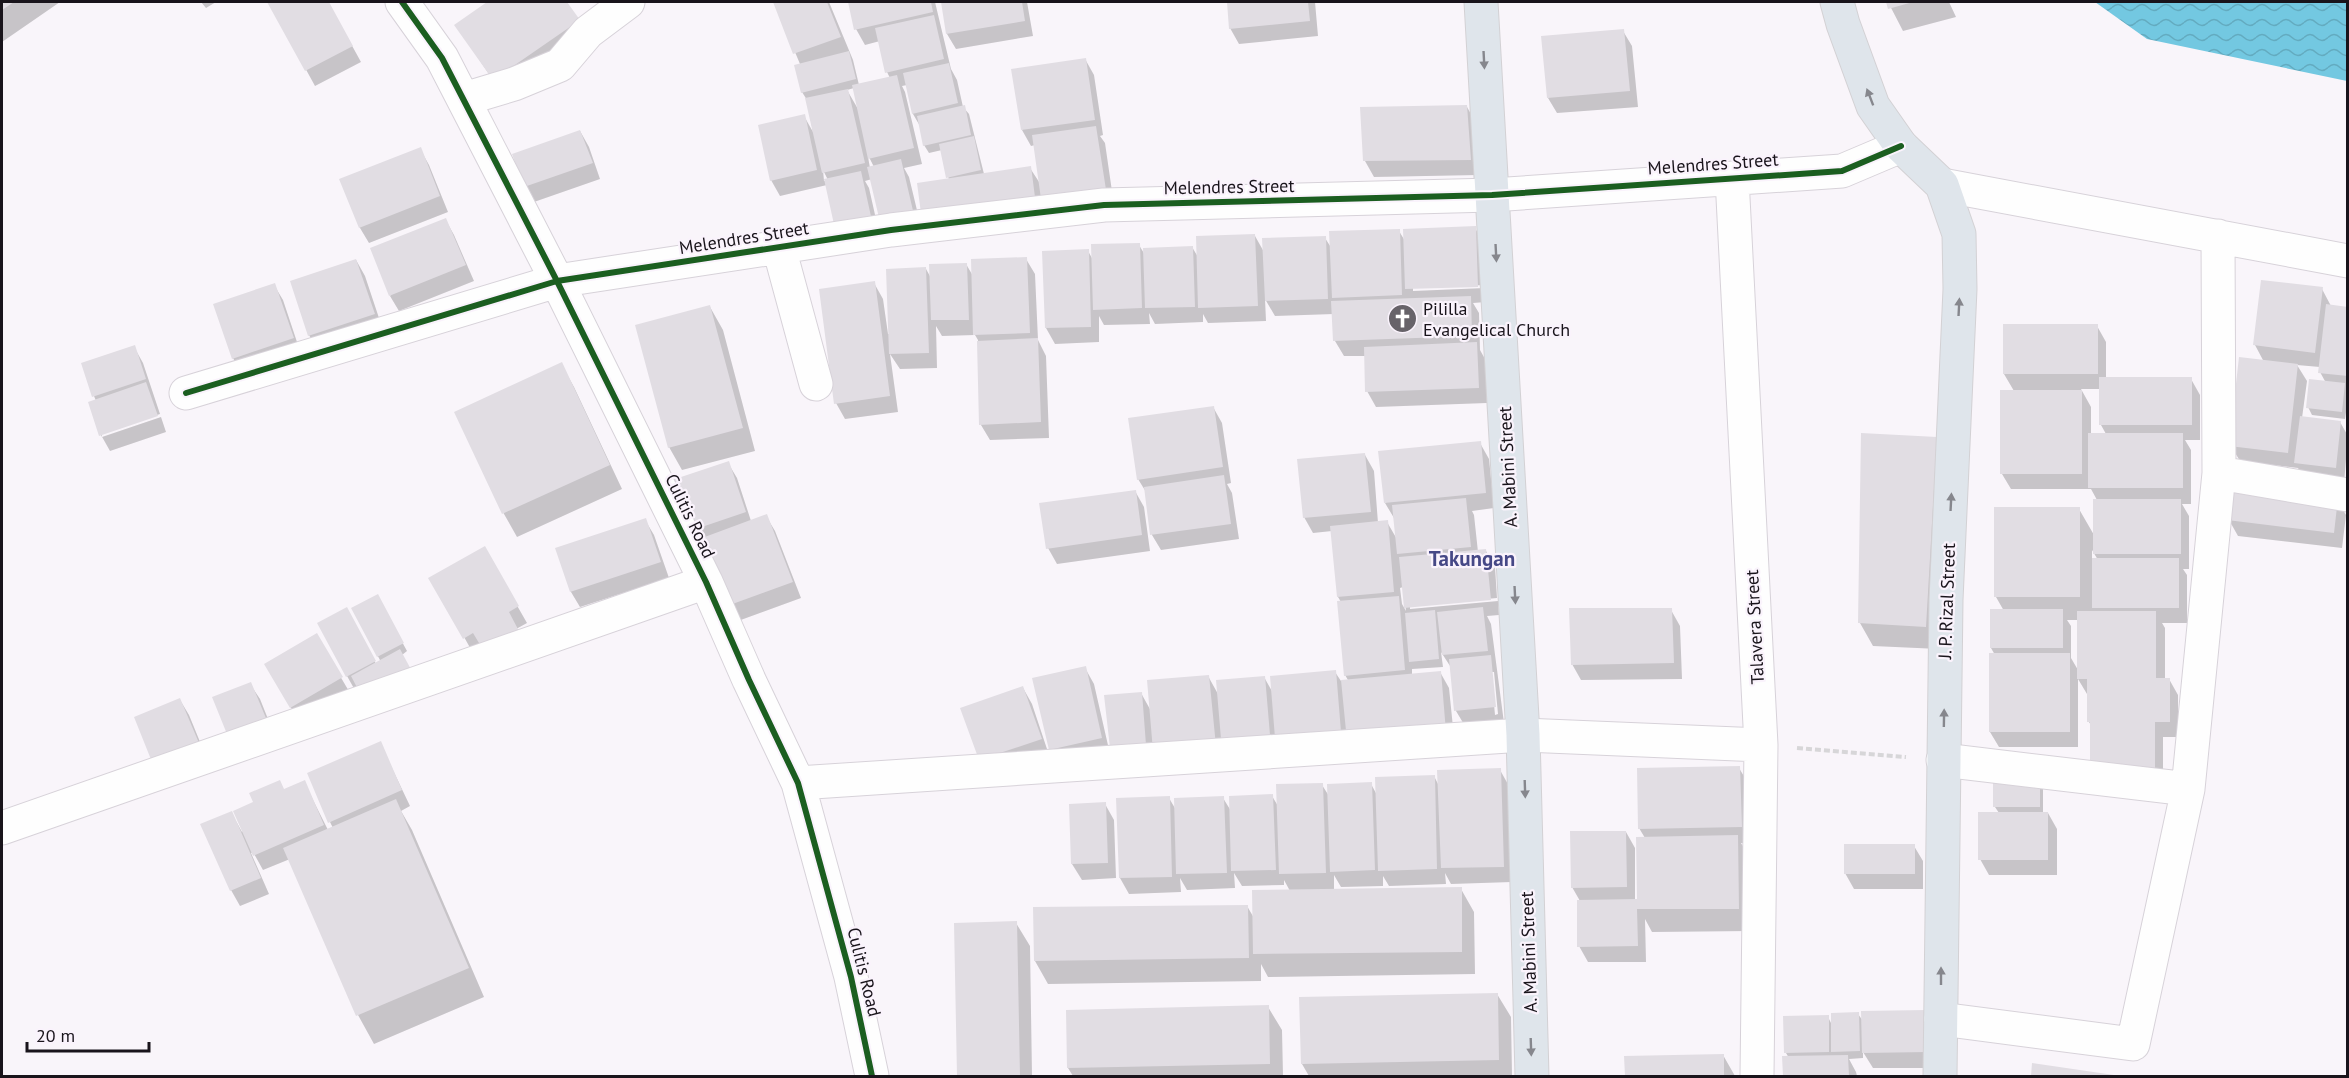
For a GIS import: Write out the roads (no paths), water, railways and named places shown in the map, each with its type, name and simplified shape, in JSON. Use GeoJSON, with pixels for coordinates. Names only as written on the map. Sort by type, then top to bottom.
{"type":"FeatureCollection","features":[{"type":"Feature","properties":{"kind":"main road","name":"A. Mabini Street"},"geometry":{"type":"LineString","coordinates":[[1481,2],[1523,735],[1532,1077]]}},
{"type":"Feature","properties":{"kind":"main road","name":"J. P. Rizal Street"},"geometry":{"type":"LineString","coordinates":[[1837,2],[1873,106],[1901,146],[1942,185],[1959,234],[1960,290],[1946,600],[1940,1077]]}},
{"type":"Feature","properties":{"kind":"street","name":"Culitis Road"},"geometry":{"type":"LineString","coordinates":[[402,2],[442,58],[557,281],[706,582],[798,783],[851,977],[872,1077]]}},
{"type":"Feature","properties":{"kind":"street"},"geometry":{"type":"LineString","coordinates":[[464,99],[514,84],[560,65],[588,32],[628,2]]}},
{"type":"Feature","properties":{"kind":"street","name":"Melendres Street"},"geometry":{"type":"LineString","coordinates":[[186,393],[557,281],[891,230],[1104,205],[1492,195],[1842,171],[1901,146]]}},
{"type":"Feature","properties":{"kind":"street","name":"Talavera Street"},"geometry":{"type":"LineString","coordinates":[[1732,178],[1761,745],[1757,1077]]}},
{"type":"Feature","properties":{"kind":"street"},"geometry":{"type":"LineString","coordinates":[[1942,185],[2348,261]]}},
{"type":"Feature","properties":{"kind":"street"},"geometry":{"type":"LineString","coordinates":[[1941,1019],[2133,1044],[2188,789],[2219,473],[2218,236]]}},
{"type":"Feature","properties":{"kind":"street"},"geometry":{"type":"LineString","coordinates":[[779,248],[816,384]]}},
{"type":"Feature","properties":{"kind":"street"},"geometry":{"type":"LineString","coordinates":[[2219,473],[2348,495]]}},
{"type":"Feature","properties":{"kind":"street"},"geometry":{"type":"LineString","coordinates":[[2,828],[706,582]]}},
{"type":"Feature","properties":{"kind":"street"},"geometry":{"type":"LineString","coordinates":[[798,783],[1523,735],[1761,745]]}},
{"type":"Feature","properties":{"kind":"street"},"geometry":{"type":"LineString","coordinates":[[1943,759],[2188,789]]}},
{"type":"Feature","properties":{"kind":"water"},"geometry":{"type":"Polygon","coordinates":[[[2095,2],[2347,2],[2347,81],[2147,39],[2095,2]]]}},
{"type":"Feature","properties":{"kind":"place","name":"Pililla Evangelical Church"},"geometry":{"type":"Point","coordinates":[1402,319]}},
{"type":"Feature","properties":{"kind":"district","name":"Takungan"},"geometry":{"type":"Point","coordinates":[1472,559]}}]}
